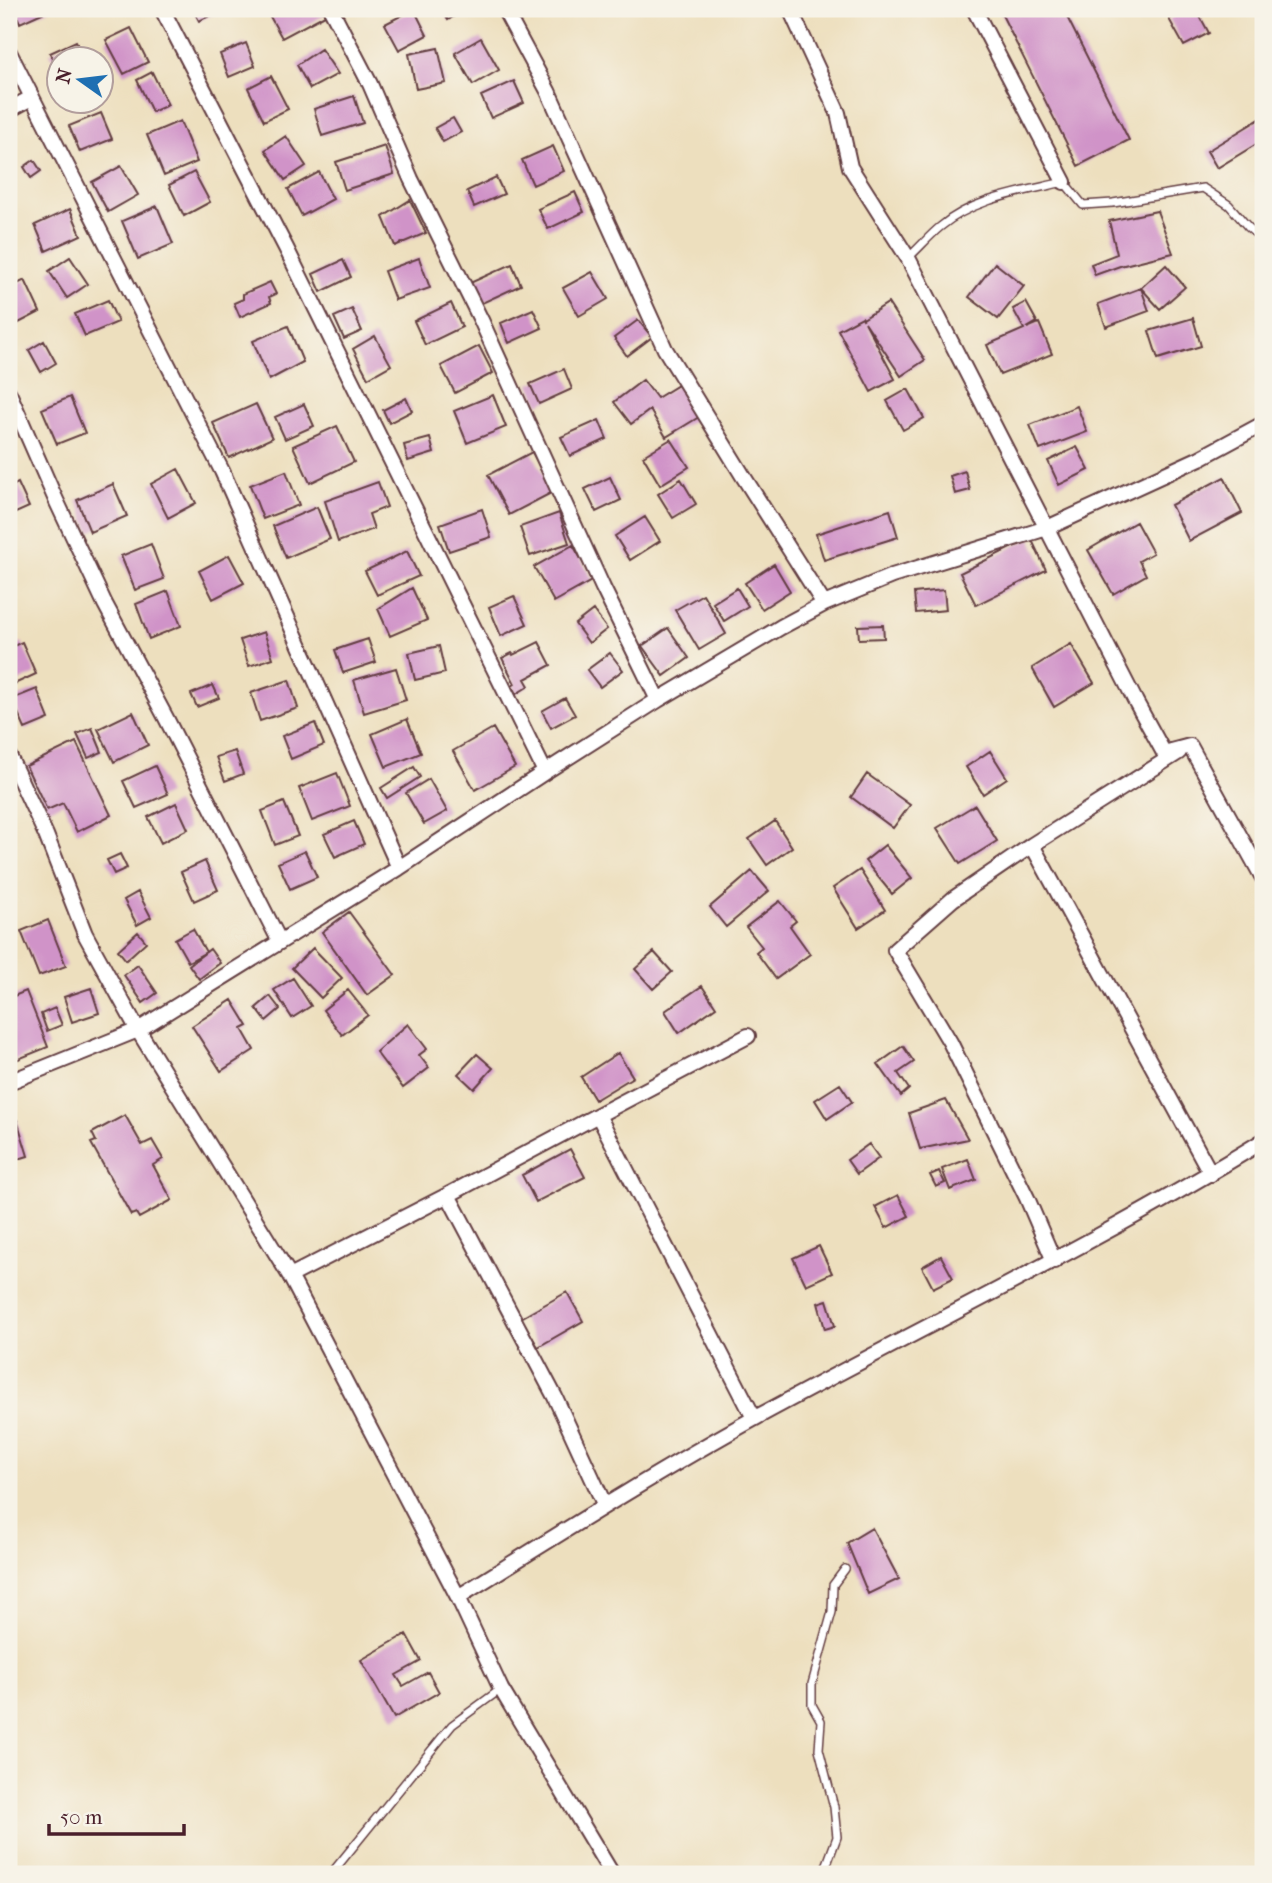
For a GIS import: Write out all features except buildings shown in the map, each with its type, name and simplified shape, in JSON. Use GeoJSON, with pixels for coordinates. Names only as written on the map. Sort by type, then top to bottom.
{"type":"FeatureCollection","features":[{"type":"Feature","properties":{"kind":"street"},"geometry":{"type":"LineString","coordinates":[[162,9],[286,248],[545,772]]}},
{"type":"Feature","properties":{"kind":"street"},"geometry":{"type":"LineString","coordinates":[[331,9],[370,84],[411,179],[481,320],[657,701]]}},
{"type":"Feature","properties":{"kind":"street"},"geometry":{"type":"LineString","coordinates":[[504,9],[548,91],[665,349],[824,604]]}},
{"type":"Feature","properties":{"kind":"street"},"geometry":{"type":"LineString","coordinates":[[790,9],[838,113],[850,167],[908,258],[1136,702],[1164,753],[1189,746]]}},
{"type":"Feature","properties":{"kind":"street"},"geometry":{"type":"LineString","coordinates":[[974,9],[1064,182]]}},
{"type":"Feature","properties":{"kind":"street"},"geometry":{"type":"LineString","coordinates":[[9,52],[222,471],[399,868]]}},
{"type":"Feature","properties":{"kind":"street"},"geometry":{"type":"LineString","coordinates":[[9,110],[31,98]]}},
{"type":"Feature","properties":{"kind":"street"},"geometry":{"type":"LineString","coordinates":[[9,393],[105,604],[280,942]]}},
{"type":"Feature","properties":{"kind":"street"},"geometry":{"type":"LineString","coordinates":[[9,1082],[138,1030],[399,868],[657,701],[824,604],[892,576],[1047,528],[1200,458],[1263,424]]}},
{"type":"Feature","properties":{"kind":"street"},"geometry":{"type":"LineString","coordinates":[[1054,1261],[1027,1198],[950,1042],[895,950],[953,899],[1032,845],[1189,746]]}},
{"type":"Feature","properties":{"kind":"street"},"geometry":{"type":"LineString","coordinates":[[1189,746],[1263,878]]}},
{"type":"Feature","properties":{"kind":"street"},"geometry":{"type":"LineString","coordinates":[[10,762],[46,835],[85,933],[138,1030],[290,1276],[458,1597],[501,1689],[612,1874]]}},
{"type":"Feature","properties":{"kind":"street"},"geometry":{"type":"LineString","coordinates":[[1032,845],[1211,1174]]}},
{"type":"Feature","properties":{"kind":"street"},"geometry":{"type":"LineString","coordinates":[[290,1276],[748,1036]]}},
{"type":"Feature","properties":{"kind":"street"},"geometry":{"type":"LineString","coordinates":[[598,1115],[754,1418]]}},
{"type":"Feature","properties":{"kind":"street"},"geometry":{"type":"LineString","coordinates":[[458,1597],[754,1418],[1054,1261],[1211,1174],[1263,1141]]}},
{"type":"Feature","properties":{"kind":"street"},"geometry":{"type":"LineString","coordinates":[[448,1195],[555,1397],[605,1506]]}},
{"type":"Feature","properties":{"kind":"lane"},"geometry":{"type":"LineString","coordinates":[[908,258],[941,226],[969,208],[1001,196],[1064,182],[1083,205],[1113,203],[1203,188],[1229,205],[1248,228],[1263,240]]}},
{"type":"Feature","properties":{"kind":"lane"},"geometry":{"type":"LineString","coordinates":[[820,1874],[827,1864],[837,1836],[834,1807],[819,1749],[821,1721],[812,1705],[812,1684],[832,1612],[833,1585],[845,1569]]}},
{"type":"Feature","properties":{"kind":"lane"},"geometry":{"type":"LineString","coordinates":[[335,1869],[452,1725],[501,1689]]}}]}
